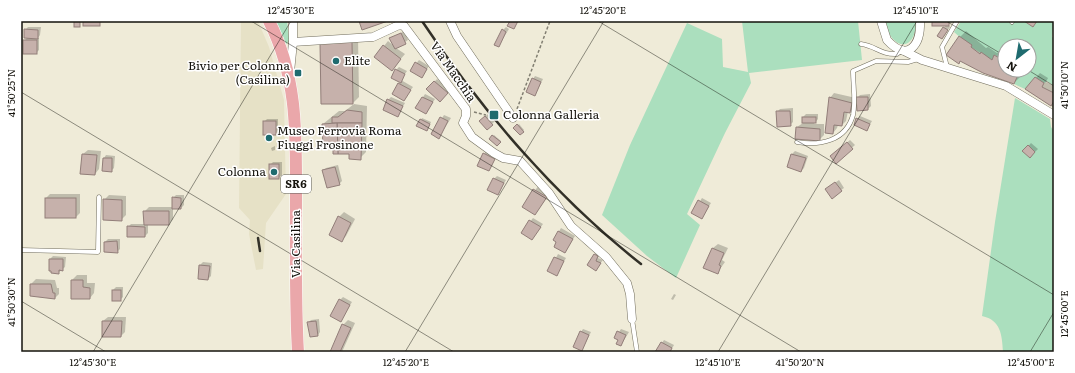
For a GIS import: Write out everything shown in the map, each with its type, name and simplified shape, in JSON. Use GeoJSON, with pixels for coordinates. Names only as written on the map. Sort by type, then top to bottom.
{"type":"FeatureCollection","features":[{"type":"Feature","properties":{"kind":"main road","name":"Via Casilina"},"geometry":{"type":"LineString","coordinates":[[269,21],[279,43],[290,76],[295,127],[298,352]]}},
{"type":"Feature","properties":{"kind":"street"},"geometry":{"type":"LineString","coordinates":[[290,76],[294,42],[293,21]]}},
{"type":"Feature","properties":{"kind":"street"},"geometry":{"type":"LineString","coordinates":[[450,21],[457,36],[513,118]]}},
{"type":"Feature","properties":{"kind":"street"},"geometry":{"type":"LineString","coordinates":[[881,21],[887,40],[918,59],[1006,86],[1054,115]]}},
{"type":"Feature","properties":{"kind":"street"},"geometry":{"type":"LineString","coordinates":[[902,50],[909,49],[916,44],[920,34],[920,21]]}},
{"type":"Feature","properties":{"kind":"street","name":"Via Macchia"},"geometry":{"type":"LineString","coordinates":[[294,42],[373,37],[405,23],[407,29],[466,109],[466,116],[463,123],[468,132],[494,153],[503,158],[520,161],[550,193],[571,226],[606,257],[624,277],[630,294],[632,319]]}},
{"type":"Feature","properties":{"kind":"lane"},"geometry":{"type":"LineString","coordinates":[[947,67],[942,47],[957,21]]}},
{"type":"Feature","properties":{"kind":"lane"},"geometry":{"type":"LineString","coordinates":[[861,44],[871,45],[879,51],[891,54],[897,54],[902,50]]}},
{"type":"Feature","properties":{"kind":"lane"},"geometry":{"type":"LineString","coordinates":[[797,142],[813,145],[825,142],[840,134],[847,128],[853,115],[853,71],[876,61],[908,62],[918,59]]}},
{"type":"Feature","properties":{"kind":"lane"},"geometry":{"type":"LineString","coordinates":[[21,250],[98,252],[99,197]]}},
{"type":"Feature","properties":{"kind":"lane"},"geometry":{"type":"LineString","coordinates":[[632,319],[636,352]]}},
{"type":"Feature","properties":{"kind":"path"},"geometry":{"type":"LineString","coordinates":[[513,118],[550,21]]}},
{"type":"Feature","properties":{"kind":"path"},"geometry":{"type":"LineString","coordinates":[[466,109],[486,115]]}},
{"type":"Feature","properties":{"kind":"shaded area"},"geometry":{"type":"Polygon","coordinates":[[[241,21],[258,21],[269,47],[284,100],[286,194],[266,223],[263,269],[256,270],[249,234],[250,220],[239,208],[241,21]]]}},
{"type":"Feature","properties":{"kind":"green space"},"geometry":{"type":"Polygon","coordinates":[[[275,21],[287,21],[289,39],[287,44],[284,42],[275,21]]]}},
{"type":"Feature","properties":{"kind":"green space"},"geometry":{"type":"Polygon","coordinates":[[[742,21],[858,21],[862,60],[749,73],[751,83],[725,133],[687,214],[700,225],[676,278],[647,256],[602,215],[630,145],[687,23],[722,39],[723,67],[748,72],[742,21]]]}},
{"type":"Feature","properties":{"kind":"green space"},"geometry":{"type":"Polygon","coordinates":[[[885,21],[916,21],[915,32],[912,39],[908,43],[902,44],[897,42],[892,38],[888,31],[885,21]]]}},
{"type":"Feature","properties":{"kind":"green space"},"geometry":{"type":"Polygon","coordinates":[[[961,21],[1024,21],[1033,27],[1037,21],[1054,21],[1052,37],[1054,38],[1054,86],[1047,81],[1044,83],[1036,78],[1037,38],[997,38],[997,56],[995,55],[992,60],[971,47],[954,32],[961,21]]]}},
{"type":"Feature","properties":{"kind":"green space"},"geometry":{"type":"Polygon","coordinates":[[[1017,78],[1034,78],[1025,89],[1014,84],[1017,78]]]}},
{"type":"Feature","properties":{"kind":"green space"},"geometry":{"type":"Polygon","coordinates":[[[1015,98],[1050,119],[1051,127],[1054,131],[1054,352],[1003,352],[1001,334],[997,325],[988,318],[982,316],[995,222],[1015,98]]]}},
{"type":"Feature","properties":{"kind":"building"},"geometry":{"type":"Polygon","coordinates":[[[74,21],[80,21],[80,27],[74,27],[74,21]]]}},
{"type":"Feature","properties":{"kind":"building"},"geometry":{"type":"Polygon","coordinates":[[[83,21],[100,21],[100,26],[83,26],[83,21]]]}},
{"type":"Feature","properties":{"kind":"building"},"geometry":{"type":"Polygon","coordinates":[[[359,21],[388,21],[362,30],[359,21]]]}},
{"type":"Feature","properties":{"kind":"building"},"geometry":{"type":"Polygon","coordinates":[[[510,21],[518,21],[514,29],[507,26],[510,21]]]}},
{"type":"Feature","properties":{"kind":"building"},"geometry":{"type":"Polygon","coordinates":[[[932,21],[949,21],[949,26],[932,26],[932,21]]]}},
{"type":"Feature","properties":{"kind":"building"},"geometry":{"type":"Polygon","coordinates":[[[1024,21],[1037,21],[1033,27],[1024,21]]]}},
{"type":"Feature","properties":{"kind":"building"},"geometry":{"type":"Polygon","coordinates":[[[943,27],[948,30],[942,39],[937,36],[943,27]]]}},
{"type":"Feature","properties":{"kind":"building"},"geometry":{"type":"Polygon","coordinates":[[[24,29],[38,30],[38,39],[24,38],[24,29]]]}},
{"type":"Feature","properties":{"kind":"building"},"geometry":{"type":"Polygon","coordinates":[[[502,29],[506,32],[499,47],[494,45],[502,29]]]}},
{"type":"Feature","properties":{"kind":"building"},"geometry":{"type":"Polygon","coordinates":[[[401,33],[406,44],[395,49],[389,38],[401,33]]]}},
{"type":"Feature","properties":{"kind":"building"},"geometry":{"type":"Polygon","coordinates":[[[959,36],[972,45],[971,47],[980,54],[981,52],[992,60],[994,55],[997,57],[997,78],[983,73],[960,61],[959,64],[946,55],[959,36]]]}},
{"type":"Feature","properties":{"kind":"building"},"geometry":{"type":"Polygon","coordinates":[[[23,40],[37,40],[37,54],[23,54],[23,40]]]}},
{"type":"Feature","properties":{"kind":"building","name":"Elite"},"geometry":{"type":"Polygon","coordinates":[[[352,42],[353,104],[321,104],[320,43],[352,42]]]}},
{"type":"Feature","properties":{"kind":"building"},"geometry":{"type":"Polygon","coordinates":[[[383,45],[401,59],[392,71],[374,57],[383,45]]]}},
{"type":"Feature","properties":{"kind":"building"},"geometry":{"type":"Polygon","coordinates":[[[415,62],[427,69],[422,78],[410,71],[415,62]]]}},
{"type":"Feature","properties":{"kind":"building"},"geometry":{"type":"Polygon","coordinates":[[[395,69],[405,74],[401,83],[391,78],[395,69]]]}},
{"type":"Feature","properties":{"kind":"building"},"geometry":{"type":"Polygon","coordinates":[[[532,78],[541,82],[535,96],[526,92],[532,78]]]}},
{"type":"Feature","properties":{"kind":"building"},"geometry":{"type":"Polygon","coordinates":[[[997,78],[1017,78],[1014,84],[997,78]]]}},
{"type":"Feature","properties":{"kind":"building"},"geometry":{"type":"Polygon","coordinates":[[[1034,78],[1036,78],[1044,83],[1042,87],[1054,93],[1054,101],[1051,106],[1025,89],[1034,78]]]}},
{"type":"Feature","properties":{"kind":"building"},"geometry":{"type":"Polygon","coordinates":[[[434,81],[448,93],[440,102],[426,89],[434,81]]]}},
{"type":"Feature","properties":{"kind":"building"},"geometry":{"type":"Polygon","coordinates":[[[398,83],[411,90],[404,101],[392,94],[398,83]]]}},
{"type":"Feature","properties":{"kind":"building"},"geometry":{"type":"Polygon","coordinates":[[[422,97],[433,102],[426,114],[415,108],[422,97]]]}},
{"type":"Feature","properties":{"kind":"building"},"geometry":{"type":"Polygon","coordinates":[[[829,97],[852,103],[850,113],[844,112],[842,126],[834,125],[833,134],[825,133],[829,97]]]}},
{"type":"Feature","properties":{"kind":"building"},"geometry":{"type":"Polygon","coordinates":[[[856,97],[868,97],[868,110],[857,111],[856,97]]]}},
{"type":"Feature","properties":{"kind":"building"},"geometry":{"type":"Polygon","coordinates":[[[387,99],[403,106],[398,117],[383,110],[387,99]]]}},
{"type":"Feature","properties":{"kind":"building"},"geometry":{"type":"Polygon","coordinates":[[[347,110],[362,112],[362,123],[332,123],[332,117],[338,117],[347,110]]]}},
{"type":"Feature","properties":{"kind":"building"},"geometry":{"type":"Polygon","coordinates":[[[776,111],[790,111],[791,126],[777,127],[776,111]]]}},
{"type":"Feature","properties":{"kind":"building"},"geometry":{"type":"Polygon","coordinates":[[[485,116],[493,125],[487,130],[479,121],[485,116]]]}},
{"type":"Feature","properties":{"kind":"building"},"geometry":{"type":"Polygon","coordinates":[[[440,117],[448,121],[439,139],[431,134],[440,117]]]}},
{"type":"Feature","properties":{"kind":"building"},"geometry":{"type":"Polygon","coordinates":[[[802,117],[816,117],[816,123],[802,123],[802,117]]]}},
{"type":"Feature","properties":{"kind":"building"},"geometry":{"type":"Polygon","coordinates":[[[856,118],[870,124],[867,131],[854,125],[856,118]]]}},
{"type":"Feature","properties":{"kind":"building"},"geometry":{"type":"Polygon","coordinates":[[[420,119],[430,124],[427,131],[416,126],[420,119]]]}},
{"type":"Feature","properties":{"kind":"building"},"geometry":{"type":"Polygon","coordinates":[[[263,121],[276,121],[276,135],[263,135],[263,121]]]}},
{"type":"Feature","properties":{"kind":"building"},"geometry":{"type":"Polygon","coordinates":[[[337,123],[362,123],[361,160],[349,159],[349,154],[338,154],[337,123]]]}},
{"type":"Feature","properties":{"kind":"building"},"geometry":{"type":"Polygon","coordinates":[[[337,123],[338,154],[333,154],[333,146],[323,147],[322,124],[337,123]]]}},
{"type":"Feature","properties":{"kind":"building"},"geometry":{"type":"Polygon","coordinates":[[[517,124],[524,132],[520,135],[513,128],[517,124]]]}},
{"type":"Feature","properties":{"kind":"building"},"geometry":{"type":"Polygon","coordinates":[[[796,127],[820,129],[820,141],[795,139],[796,127]]]}},
{"type":"Feature","properties":{"kind":"building"},"geometry":{"type":"Polygon","coordinates":[[[492,135],[501,142],[497,146],[489,139],[492,135]]]}},
{"type":"Feature","properties":{"kind":"building"},"geometry":{"type":"Polygon","coordinates":[[[847,142],[853,149],[836,164],[830,156],[847,142]]]}},
{"type":"Feature","properties":{"kind":"building"},"geometry":{"type":"Polygon","coordinates":[[[1028,145],[1035,152],[1030,158],[1022,151],[1028,145]]]}},
{"type":"Feature","properties":{"kind":"building"},"geometry":{"type":"Polygon","coordinates":[[[483,153],[495,159],[489,171],[477,166],[483,153]]]}},
{"type":"Feature","properties":{"kind":"building"},"geometry":{"type":"Polygon","coordinates":[[[82,154],[97,155],[95,175],[80,174],[82,154]]]}},
{"type":"Feature","properties":{"kind":"building"},"geometry":{"type":"Polygon","coordinates":[[[791,154],[806,158],[801,172],[787,167],[791,154]]]}},
{"type":"Feature","properties":{"kind":"building"},"geometry":{"type":"Polygon","coordinates":[[[103,158],[112,158],[112,172],[102,171],[103,158]]]}},
{"type":"Feature","properties":{"kind":"building","name":"Colonna"},"geometry":{"type":"Polygon","coordinates":[[[269,164],[279,164],[279,179],[269,179],[269,164]]]}},
{"type":"Feature","properties":{"kind":"building"},"geometry":{"type":"Polygon","coordinates":[[[335,167],[340,185],[327,188],[322,170],[335,167]]]}},
{"type":"Feature","properties":{"kind":"building"},"geometry":{"type":"Polygon","coordinates":[[[493,178],[504,183],[498,195],[487,190],[493,178]]]}},
{"type":"Feature","properties":{"kind":"building"},"geometry":{"type":"Polygon","coordinates":[[[835,182],[842,191],[832,199],[825,189],[835,182]]]}},
{"type":"Feature","properties":{"kind":"building"},"geometry":{"type":"Polygon","coordinates":[[[533,189],[547,197],[535,215],[522,207],[533,189]]]}},
{"type":"Feature","properties":{"kind":"building"},"geometry":{"type":"Polygon","coordinates":[[[172,197],[181,198],[181,209],[172,209],[172,197]]]}},
{"type":"Feature","properties":{"kind":"building"},"geometry":{"type":"Polygon","coordinates":[[[45,198],[76,198],[76,218],[45,218],[45,198]]]}},
{"type":"Feature","properties":{"kind":"building"},"geometry":{"type":"Polygon","coordinates":[[[103,199],[122,200],[122,221],[103,220],[103,199]]]}},
{"type":"Feature","properties":{"kind":"building"},"geometry":{"type":"Polygon","coordinates":[[[698,200],[709,206],[702,219],[691,213],[698,200]]]}},
{"type":"Feature","properties":{"kind":"building"},"geometry":{"type":"Polygon","coordinates":[[[143,211],[169,211],[169,225],[144,225],[143,211]]]}},
{"type":"Feature","properties":{"kind":"building"},"geometry":{"type":"Polygon","coordinates":[[[338,216],[351,223],[342,242],[329,235],[338,216]]]}},
{"type":"Feature","properties":{"kind":"building"},"geometry":{"type":"Polygon","coordinates":[[[529,220],[541,227],[532,240],[521,233],[529,220]]]}},
{"type":"Feature","properties":{"kind":"building"},"geometry":{"type":"Polygon","coordinates":[[[127,226],[145,227],[145,237],[127,237],[127,226]]]}},
{"type":"Feature","properties":{"kind":"building"},"geometry":{"type":"Polygon","coordinates":[[[558,231],[573,239],[565,253],[554,247],[556,242],[553,240],[558,231]]]}},
{"type":"Feature","properties":{"kind":"building"},"geometry":{"type":"Polygon","coordinates":[[[117,241],[118,253],[104,252],[104,242],[117,241]]]}},
{"type":"Feature","properties":{"kind":"building"},"geometry":{"type":"Polygon","coordinates":[[[712,248],[724,253],[719,265],[721,266],[718,274],[703,268],[712,248]]]}},
{"type":"Feature","properties":{"kind":"building"},"geometry":{"type":"Polygon","coordinates":[[[594,254],[598,256],[596,261],[601,263],[596,271],[587,265],[594,254]]]}},
{"type":"Feature","properties":{"kind":"building"},"geometry":{"type":"Polygon","coordinates":[[[554,257],[564,261],[557,276],[547,271],[554,257]]]}},
{"type":"Feature","properties":{"kind":"building"},"geometry":{"type":"Polygon","coordinates":[[[49,259],[63,259],[63,271],[59,270],[59,274],[51,273],[51,271],[49,271],[49,259]]]}},
{"type":"Feature","properties":{"kind":"building"},"geometry":{"type":"Polygon","coordinates":[[[199,265],[210,266],[208,280],[198,279],[199,265]]]}},
{"type":"Feature","properties":{"kind":"building"},"geometry":{"type":"Polygon","coordinates":[[[71,280],[83,280],[83,287],[90,288],[90,299],[71,299],[71,280]]]}},
{"type":"Feature","properties":{"kind":"building"},"geometry":{"type":"Polygon","coordinates":[[[30,284],[51,284],[53,293],[55,293],[55,299],[30,296],[30,284]]]}},
{"type":"Feature","properties":{"kind":"building"},"geometry":{"type":"Polygon","coordinates":[[[112,290],[121,290],[121,301],[112,301],[112,290]]]}},
{"type":"Feature","properties":{"kind":"building"},"geometry":{"type":"Polygon","coordinates":[[[339,299],[350,305],[341,322],[330,316],[339,299]]]}},
{"type":"Feature","properties":{"kind":"building"},"geometry":{"type":"Polygon","coordinates":[[[102,321],[122,321],[121,337],[102,337],[102,321]]]}},
{"type":"Feature","properties":{"kind":"building"},"geometry":{"type":"Polygon","coordinates":[[[316,321],[318,336],[310,337],[307,322],[316,321]]]}},
{"type":"Feature","properties":{"kind":"building"},"geometry":{"type":"Polygon","coordinates":[[[342,324],[351,328],[340,352],[330,352],[342,324]]]}},
{"type":"Feature","properties":{"kind":"building"},"geometry":{"type":"Polygon","coordinates":[[[580,331],[589,335],[582,351],[573,347],[580,331]]]}},
{"type":"Feature","properties":{"kind":"building"},"geometry":{"type":"Polygon","coordinates":[[[617,331],[626,335],[621,346],[616,344],[618,340],[614,338],[617,331]]]}},
{"type":"Feature","properties":{"kind":"building"},"geometry":{"type":"Polygon","coordinates":[[[661,342],[672,348],[670,352],[655,352],[661,342]]]}},
{"type":"Feature","properties":{"kind":"railway"},"geometry":{"type":"LineString","coordinates":[[422,21],[469,87],[522,151],[550,182],[580,211],[641,264]]}},
{"type":"Feature","properties":{"kind":"railway"},"geometry":{"type":"LineString","coordinates":[[258,238],[260,251]]}},
{"type":"Feature","properties":{"kind":"place","name":"Elite"},"geometry":{"type":"Point","coordinates":[336,61]}},
{"type":"Feature","properties":{"kind":"place","name":"Bivio per Colonna (Casilina)"},"geometry":{"type":"Point","coordinates":[298,73]}},
{"type":"Feature","properties":{"kind":"place","name":"Colonna Galleria"},"geometry":{"type":"Point","coordinates":[494,115]}},
{"type":"Feature","properties":{"kind":"place","name":"Museo Ferrovia Roma Fiuggi Frosinone"},"geometry":{"type":"Point","coordinates":[269,138]}},
{"type":"Feature","properties":{"kind":"place","name":"Colonna"},"geometry":{"type":"Point","coordinates":[274,172]}}]}
